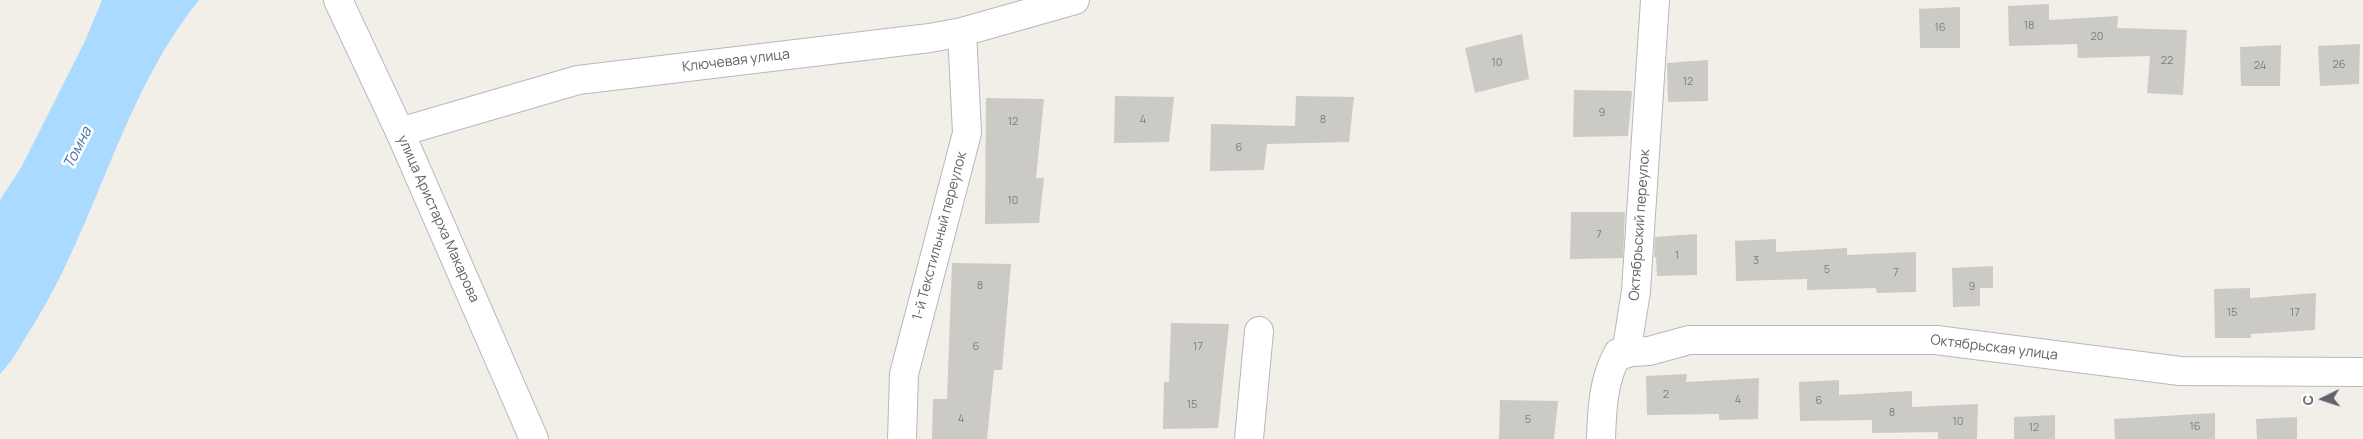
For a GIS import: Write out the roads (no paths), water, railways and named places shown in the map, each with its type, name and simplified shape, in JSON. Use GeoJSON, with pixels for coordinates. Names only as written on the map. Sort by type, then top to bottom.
{"type":"FeatureCollection","features":[{"type":"Feature","properties":{"kind":"street","name":"улица Аристарха Макарова"},"geometry":{"type":"LineString","coordinates":[[338,0],[400,132],[534,439]]}},
{"type":"Feature","properties":{"kind":"street","name":"Ключевая улица"},"geometry":{"type":"LineString","coordinates":[[400,132],[578,80],[930,38],[962,32],[1075,0]]}},
{"type":"Feature","properties":{"kind":"street","name":"Октябрьский переулок"},"geometry":{"type":"LineString","coordinates":[[1626,354],[1636,291],[1655,0]]}},
{"type":"Feature","properties":{"kind":"street","name":"1-й Текстильный переулок"},"geometry":{"type":"LineString","coordinates":[[902,439],[904,374],[967,132],[962,32]]}},
{"type":"Feature","properties":{"kind":"street"},"geometry":{"type":"LineString","coordinates":[[1249,439],[1259,332]]}},
{"type":"Feature","properties":{"kind":"street","name":"Октябрьская улица"},"geometry":{"type":"LineString","coordinates":[[1626,354],[1649,351],[1689,340],[1936,340],[2180,371],[2363,372]]}},
{"type":"Feature","properties":{"kind":"street"},"geometry":{"type":"LineString","coordinates":[[1601,439],[1602,408],[1609,369],[1618,353],[1626,354]]}},
{"type":"Feature","properties":{"kind":"water","name":"Томна"},"geometry":{"type":"Polygon","coordinates":[[[102,0],[199,0],[172,37],[150,76],[56,284],[10,363],[0,374],[0,200],[22,166],[85,41],[102,0]]]}}]}
